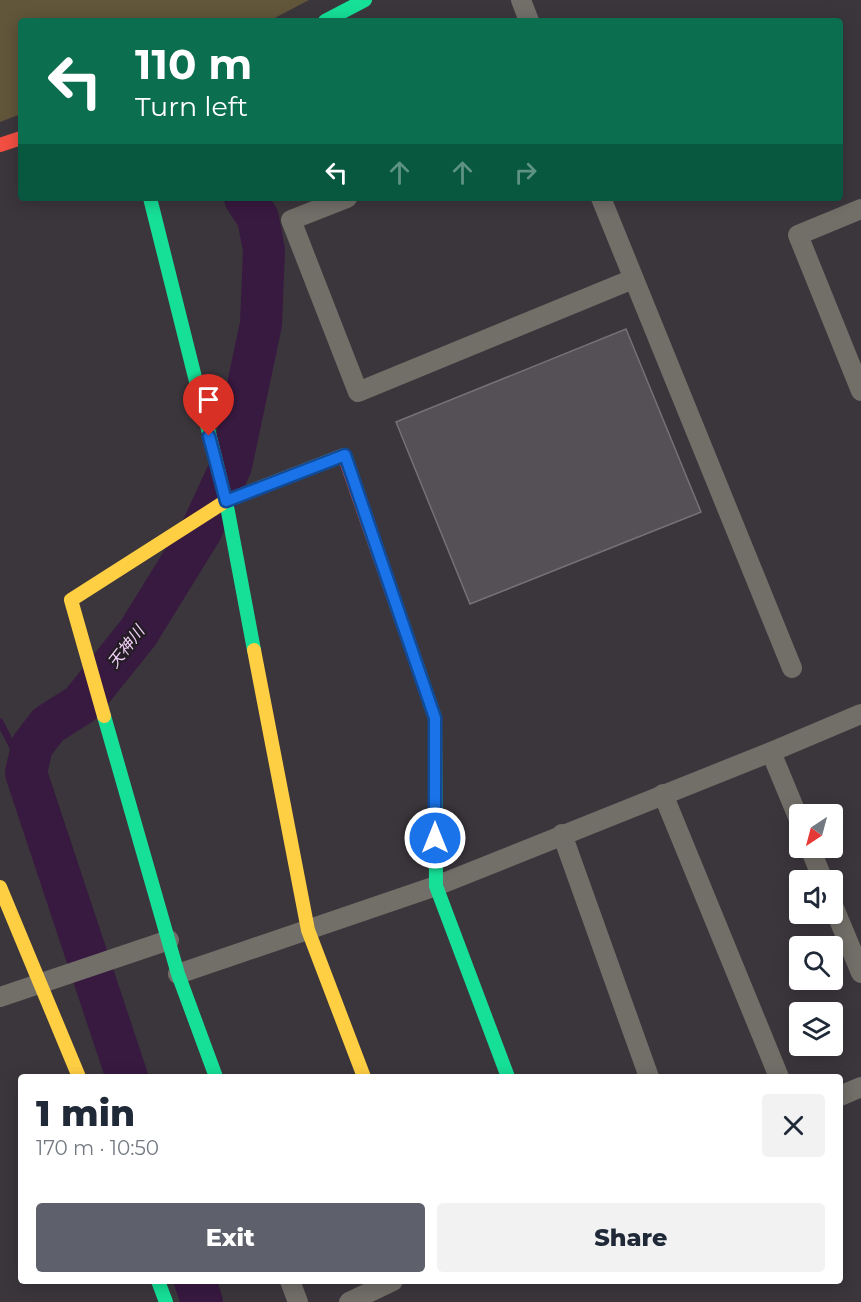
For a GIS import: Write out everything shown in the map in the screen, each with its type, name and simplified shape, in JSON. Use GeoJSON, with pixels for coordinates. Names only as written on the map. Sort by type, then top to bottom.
{"type":"FeatureCollection","features":[{"type":"Feature","properties":{"kind":"street"},"geometry":{"type":"LineString","coordinates":[[331,18],[365,0]]}},
{"type":"Feature","properties":{"kind":"street"},"geometry":{"type":"LineString","coordinates":[[520,0],[528,18]]}},
{"type":"Feature","properties":{"kind":"street"},"geometry":{"type":"LineString","coordinates":[[0,146],[18,139]]}},
{"type":"Feature","properties":{"kind":"street"},"geometry":{"type":"LineString","coordinates":[[151,201],[226,501],[308,930],[362,1074]]}},
{"type":"Feature","properties":{"kind":"street"},"geometry":{"type":"LineString","coordinates":[[338,201],[291,220],[358,392],[633,279]]}},
{"type":"Feature","properties":{"kind":"street"},"geometry":{"type":"LineString","coordinates":[[602,201],[792,668]]}},
{"type":"Feature","properties":{"kind":"street"},"geometry":{"type":"LineString","coordinates":[[861,209],[798,235],[861,392]]}},
{"type":"Feature","properties":{"kind":"street"},"geometry":{"type":"LineString","coordinates":[[215,1074],[178,974],[71,600],[226,501],[345,455],[435,718],[436,885],[507,1074]]}},
{"type":"Feature","properties":{"kind":"street"},"geometry":{"type":"LineString","coordinates":[[178,974],[436,885],[861,714]]}},
{"type":"Feature","properties":{"kind":"street"},"geometry":{"type":"LineString","coordinates":[[771,752],[793,804]]}},
{"type":"Feature","properties":{"kind":"street"},"geometry":{"type":"LineString","coordinates":[[663,795],[778,1074]]}},
{"type":"Feature","properties":{"kind":"street"},"geometry":{"type":"LineString","coordinates":[[562,834],[648,1074]]}},
{"type":"Feature","properties":{"kind":"street"},"geometry":{"type":"LineString","coordinates":[[0,887],[78,1074]]}},
{"type":"Feature","properties":{"kind":"street"},"geometry":{"type":"LineString","coordinates":[[841,924],[861,973]]}},
{"type":"Feature","properties":{"kind":"street"},"geometry":{"type":"LineString","coordinates":[[0,998],[169,940]]}},
{"type":"Feature","properties":{"kind":"street"},"geometry":{"type":"LineString","coordinates":[[843,1095],[861,1087]]}},
{"type":"Feature","properties":{"kind":"street"},"geometry":{"type":"LineString","coordinates":[[159,1284],[166,1302]]}},
{"type":"Feature","properties":{"kind":"street"},"geometry":{"type":"LineString","coordinates":[[291,1284],[298,1302]]}},
{"type":"Feature","properties":{"kind":"street"},"geometry":{"type":"LineString","coordinates":[[349,1302],[387,1284]]}},
{"type":"Feature","properties":{"kind":"shaded area"},"geometry":{"type":"Polygon","coordinates":[[[0,0],[309,0],[275,18],[18,18],[18,115],[0,122],[0,0]]]}},
{"type":"Feature","properties":{"kind":"building"},"geometry":{"type":"Polygon","coordinates":[[[626,329],[701,512],[470,604],[396,422],[626,329]]]}},
{"type":"Feature","properties":{"kind":"waterway","name":"天神川"},"geometry":{"type":"LineString","coordinates":[[126,1074],[26,773],[32,746],[48,725],[81,704],[138,633],[201,531],[231,466],[261,324],[264,250],[258,218],[247,201]]}},
{"type":"Feature","properties":{"kind":"waterway"},"geometry":{"type":"LineString","coordinates":[[0,722],[26,773]]}},
{"type":"Feature","properties":{"kind":"waterway","name":"天神川"},"geometry":{"type":"LineString","coordinates":[[196,1284],[202,1302]]}},
{"type":"Feature","properties":{"kind":"traffic: fast"},"geometry":{"type":"LineString","coordinates":[[331,18],[365,0]]}},
{"type":"Feature","properties":{"kind":"traffic: fast"},"geometry":{"type":"LineString","coordinates":[[151,201],[226,501],[254,650]]}},
{"type":"Feature","properties":{"kind":"traffic: fast"},"geometry":{"type":"LineString","coordinates":[[417,665],[435,718],[436,886],[507,1074]]}},
{"type":"Feature","properties":{"kind":"traffic: fast"},"geometry":{"type":"LineString","coordinates":[[104,716],[178,974],[215,1074]]}},
{"type":"Feature","properties":{"kind":"traffic: fast"},"geometry":{"type":"LineString","coordinates":[[159,1284],[166,1302]]}},
{"type":"Feature","properties":{"kind":"traffic: slow"},"geometry":{"type":"LineString","coordinates":[[104,716],[71,600],[226,501],[344,455]]}},
{"type":"Feature","properties":{"kind":"traffic: slow"},"geometry":{"type":"LineString","coordinates":[[254,650],[308,930],[363,1074]]}},
{"type":"Feature","properties":{"kind":"traffic: slow"},"geometry":{"type":"LineString","coordinates":[[0,887],[78,1074]]}},
{"type":"Feature","properties":{"kind":"traffic: jam"},"geometry":{"type":"LineString","coordinates":[[0,145],[18,139]]}},
{"type":"Feature","properties":{"kind":"traffic: jam"},"geometry":{"type":"LineString","coordinates":[[344,455],[417,665]]}},
{"type":"Feature","properties":{"kind":"route"},"geometry":{"type":"LineString","coordinates":[[209,436],[226,501],[345,455],[435,718],[435,838]]}}]}
